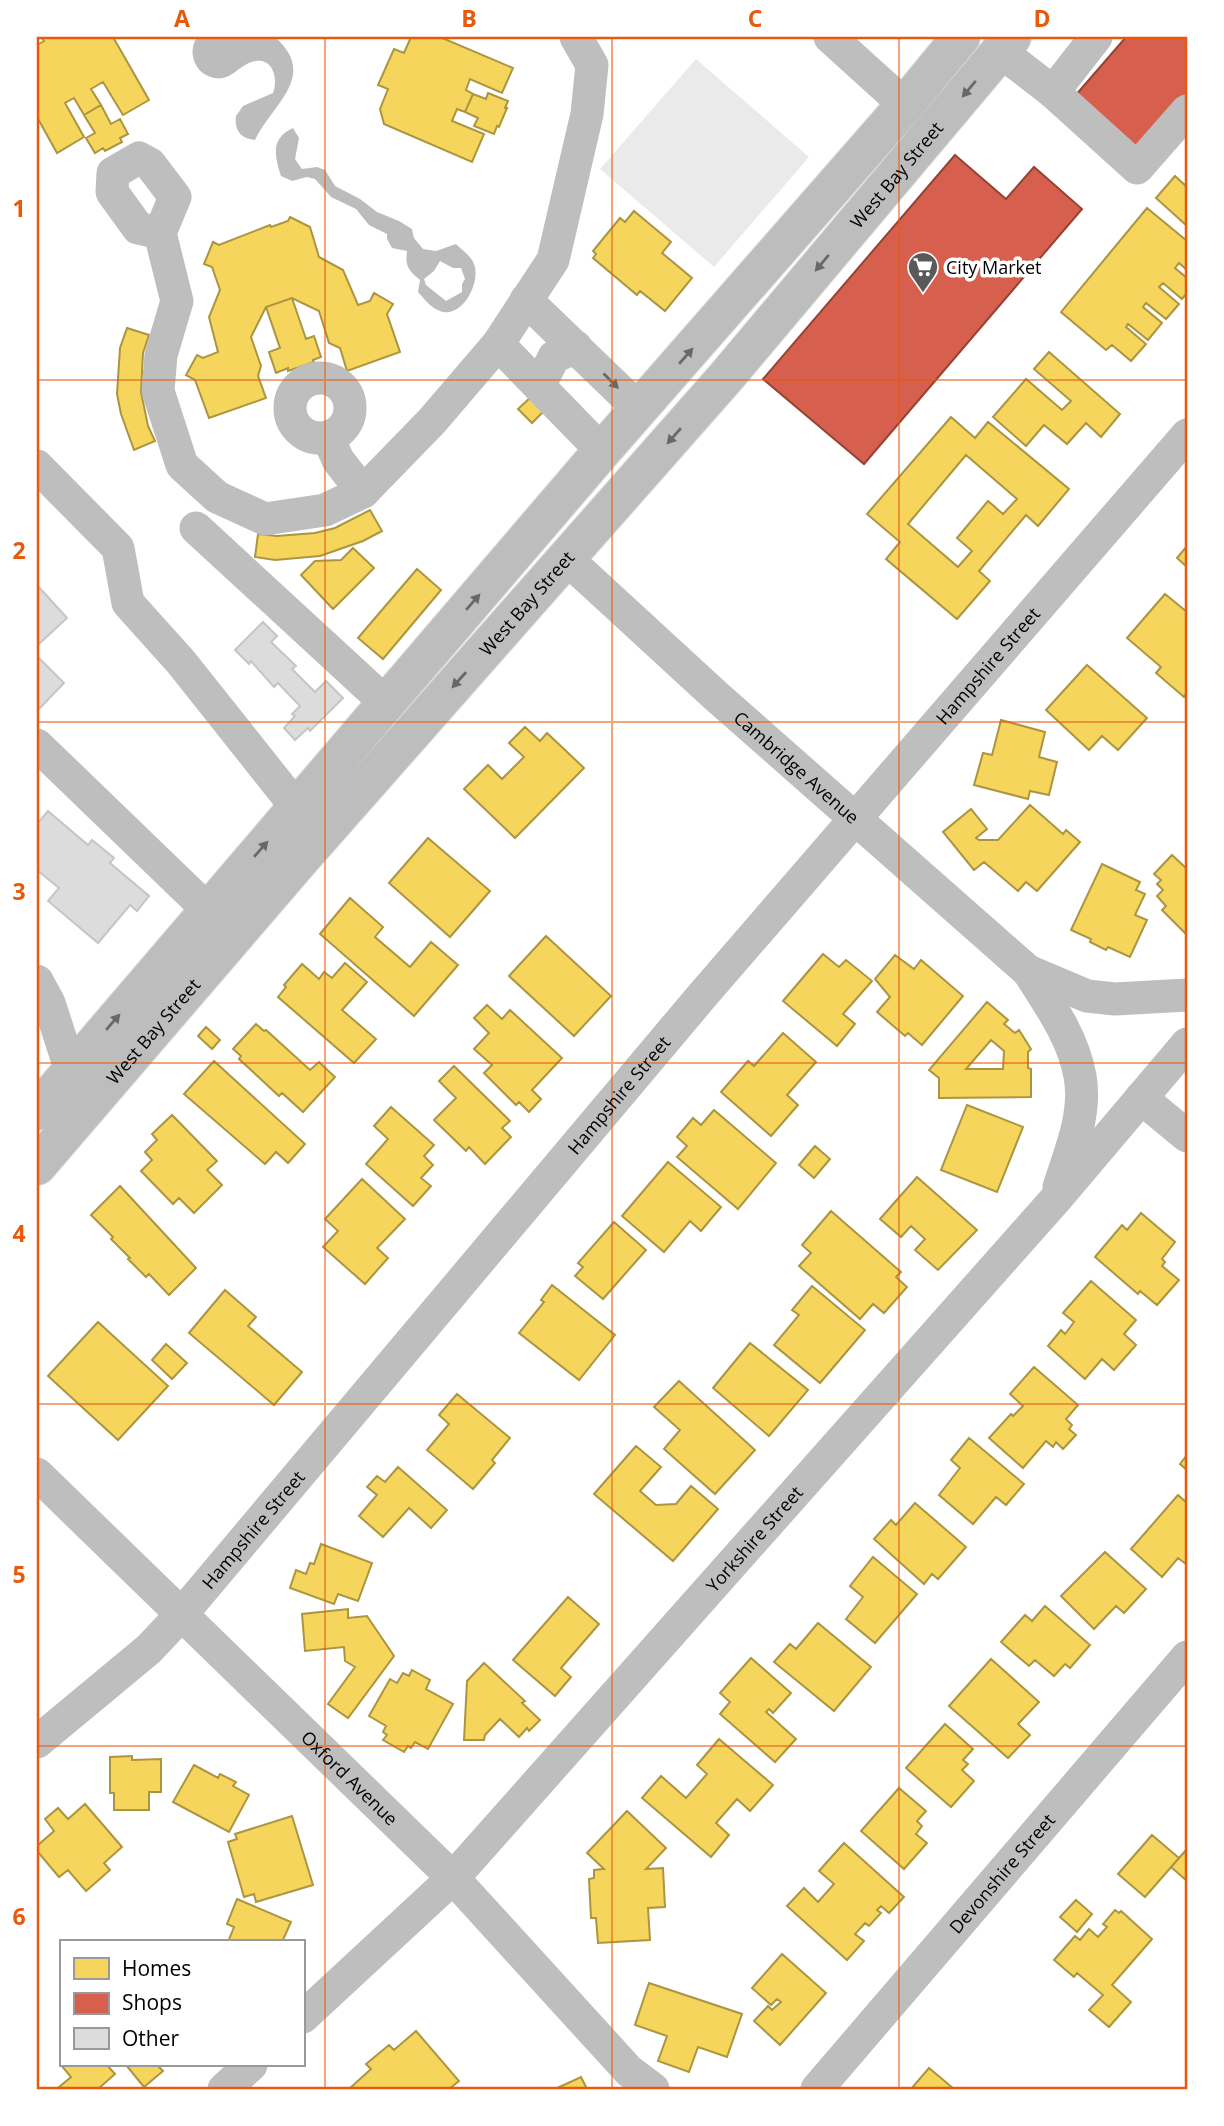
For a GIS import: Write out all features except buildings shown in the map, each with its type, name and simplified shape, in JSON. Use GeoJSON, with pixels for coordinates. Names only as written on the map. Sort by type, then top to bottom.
{"type":"FeatureCollection","features":[{"type":"Feature","properties":{"kind":"main road","name":"West Bay Street"},"geometry":{"type":"LineString","coordinates":[[37,1111],[602,451],[905,105],[961,37]]}},
{"type":"Feature","properties":{"kind":"main road","name":"West Bay Street"},"geometry":{"type":"LineString","coordinates":[[37,1166],[299,861],[726,377],[1006,44]]}},
{"type":"Feature","properties":{"kind":"street"},"geometry":{"type":"LineString","coordinates":[[160,233],[177,302],[161,355],[158,391],[182,465],[216,497],[265,519],[325,510],[363,492],[432,421],[498,344],[553,260],[587,114],[592,65],[576,37]]}},
{"type":"Feature","properties":{"kind":"street"},"geometry":{"type":"LineString","coordinates":[[830,37],[905,105]]}},
{"type":"Feature","properties":{"kind":"street"},"geometry":{"type":"LineString","coordinates":[[1053,92],[1096,37]]}},
{"type":"Feature","properties":{"kind":"street"},"geometry":{"type":"LineString","coordinates":[[1006,44],[1053,92],[1137,168],[1187,111]]}},
{"type":"Feature","properties":{"kind":"street"},"geometry":{"type":"LineString","coordinates":[[526,300],[639,409]]}},
{"type":"Feature","properties":{"kind":"street"},"geometry":{"type":"LineString","coordinates":[[498,344],[602,451]]}},
{"type":"Feature","properties":{"kind":"street"},"geometry":{"type":"LineString","coordinates":[[539,386],[554,357],[576,346]]}},
{"type":"Feature","properties":{"kind":"street","name":"Hampshire Street"},"geometry":{"type":"LineString","coordinates":[[37,1742],[149,1649],[180,1615],[855,817],[1187,435]]}},
{"type":"Feature","properties":{"kind":"street"},"geometry":{"type":"LineString","coordinates":[[328,437],[338,460],[363,492]]}},
{"type":"Feature","properties":{"kind":"street"},"geometry":{"type":"LineString","coordinates":[[37,466],[118,548],[128,604],[181,662],[297,808]]}},
{"type":"Feature","properties":{"kind":"street"},"geometry":{"type":"LineString","coordinates":[[195,528],[386,703]]}},
{"type":"Feature","properties":{"kind":"street","name":"Cambridge Avenue"},"geometry":{"type":"LineString","coordinates":[[567,559],[726,704],[1028,971],[1059,1020],[1073,1049],[1081,1078],[1080,1108],[1073,1144],[1055,1200]]}},
{"type":"Feature","properties":{"kind":"street"},"geometry":{"type":"LineString","coordinates":[[37,745],[209,911]]}},
{"type":"Feature","properties":{"kind":"street","name":"Cambridge Avenue"},"geometry":{"type":"LineString","coordinates":[[1028,971],[1087,996],[1115,999],[1187,995]]}},
{"type":"Feature","properties":{"kind":"street"},"geometry":{"type":"LineString","coordinates":[[37,982],[49,1003],[71,1071]]}},
{"type":"Feature","properties":{"kind":"street","name":"Yorkshire Street"},"geometry":{"type":"LineString","coordinates":[[304,2016],[453,1878],[1055,1200],[1187,1044]]}},
{"type":"Feature","properties":{"kind":"street"},"geometry":{"type":"LineString","coordinates":[[1141,1098],[1187,1136]]}},
{"type":"Feature","properties":{"kind":"street","name":"Oxford Avenue"},"geometry":{"type":"LineString","coordinates":[[37,1474],[453,1878],[629,2071],[653,2089]]}},
{"type":"Feature","properties":{"kind":"street","name":"Devonshire Street"},"geometry":{"type":"LineString","coordinates":[[817,2089],[1187,1657]]}},
{"type":"Feature","properties":{"kind":"street"},"geometry":{"type":"LineString","coordinates":[[224,2089],[250,2066]]}},
{"type":"Feature","properties":{"kind":"shaded area"},"geometry":{"type":"Polygon","coordinates":[[[197,37],[275,37],[287,51],[293,64],[288,90],[255,140],[240,133],[236,126],[236,116],[243,106],[273,93],[275,77],[271,67],[262,61],[256,61],[224,78],[208,76],[196,66],[194,60],[193,50],[197,37]]]}},
{"type":"Feature","properties":{"kind":"shaded area"},"geometry":{"type":"Polygon","coordinates":[[[696,59],[809,157],[714,267],[600,169],[696,59]]]}},
{"type":"Feature","properties":{"kind":"shaded area"},"geometry":{"type":"Polygon","coordinates":[[[293,128],[299,138],[295,159],[302,169],[317,167],[325,170],[335,186],[360,199],[377,212],[412,229],[414,238],[423,249],[436,251],[456,244],[466,253],[473,261],[476,271],[473,288],[464,303],[451,312],[432,307],[418,292],[420,280],[408,267],[407,251],[392,248],[387,234],[369,225],[356,209],[331,197],[315,179],[307,177],[292,181],[281,176],[276,148],[286,132],[293,128]],[[440,261],[434,271],[424,279],[426,285],[446,301],[462,292],[465,279],[461,268],[453,268],[440,261]]]}},
{"type":"Feature","properties":{"kind":"place","name":"City Market"},"geometry":{"type":"Point","coordinates":[923,294]}}]}
